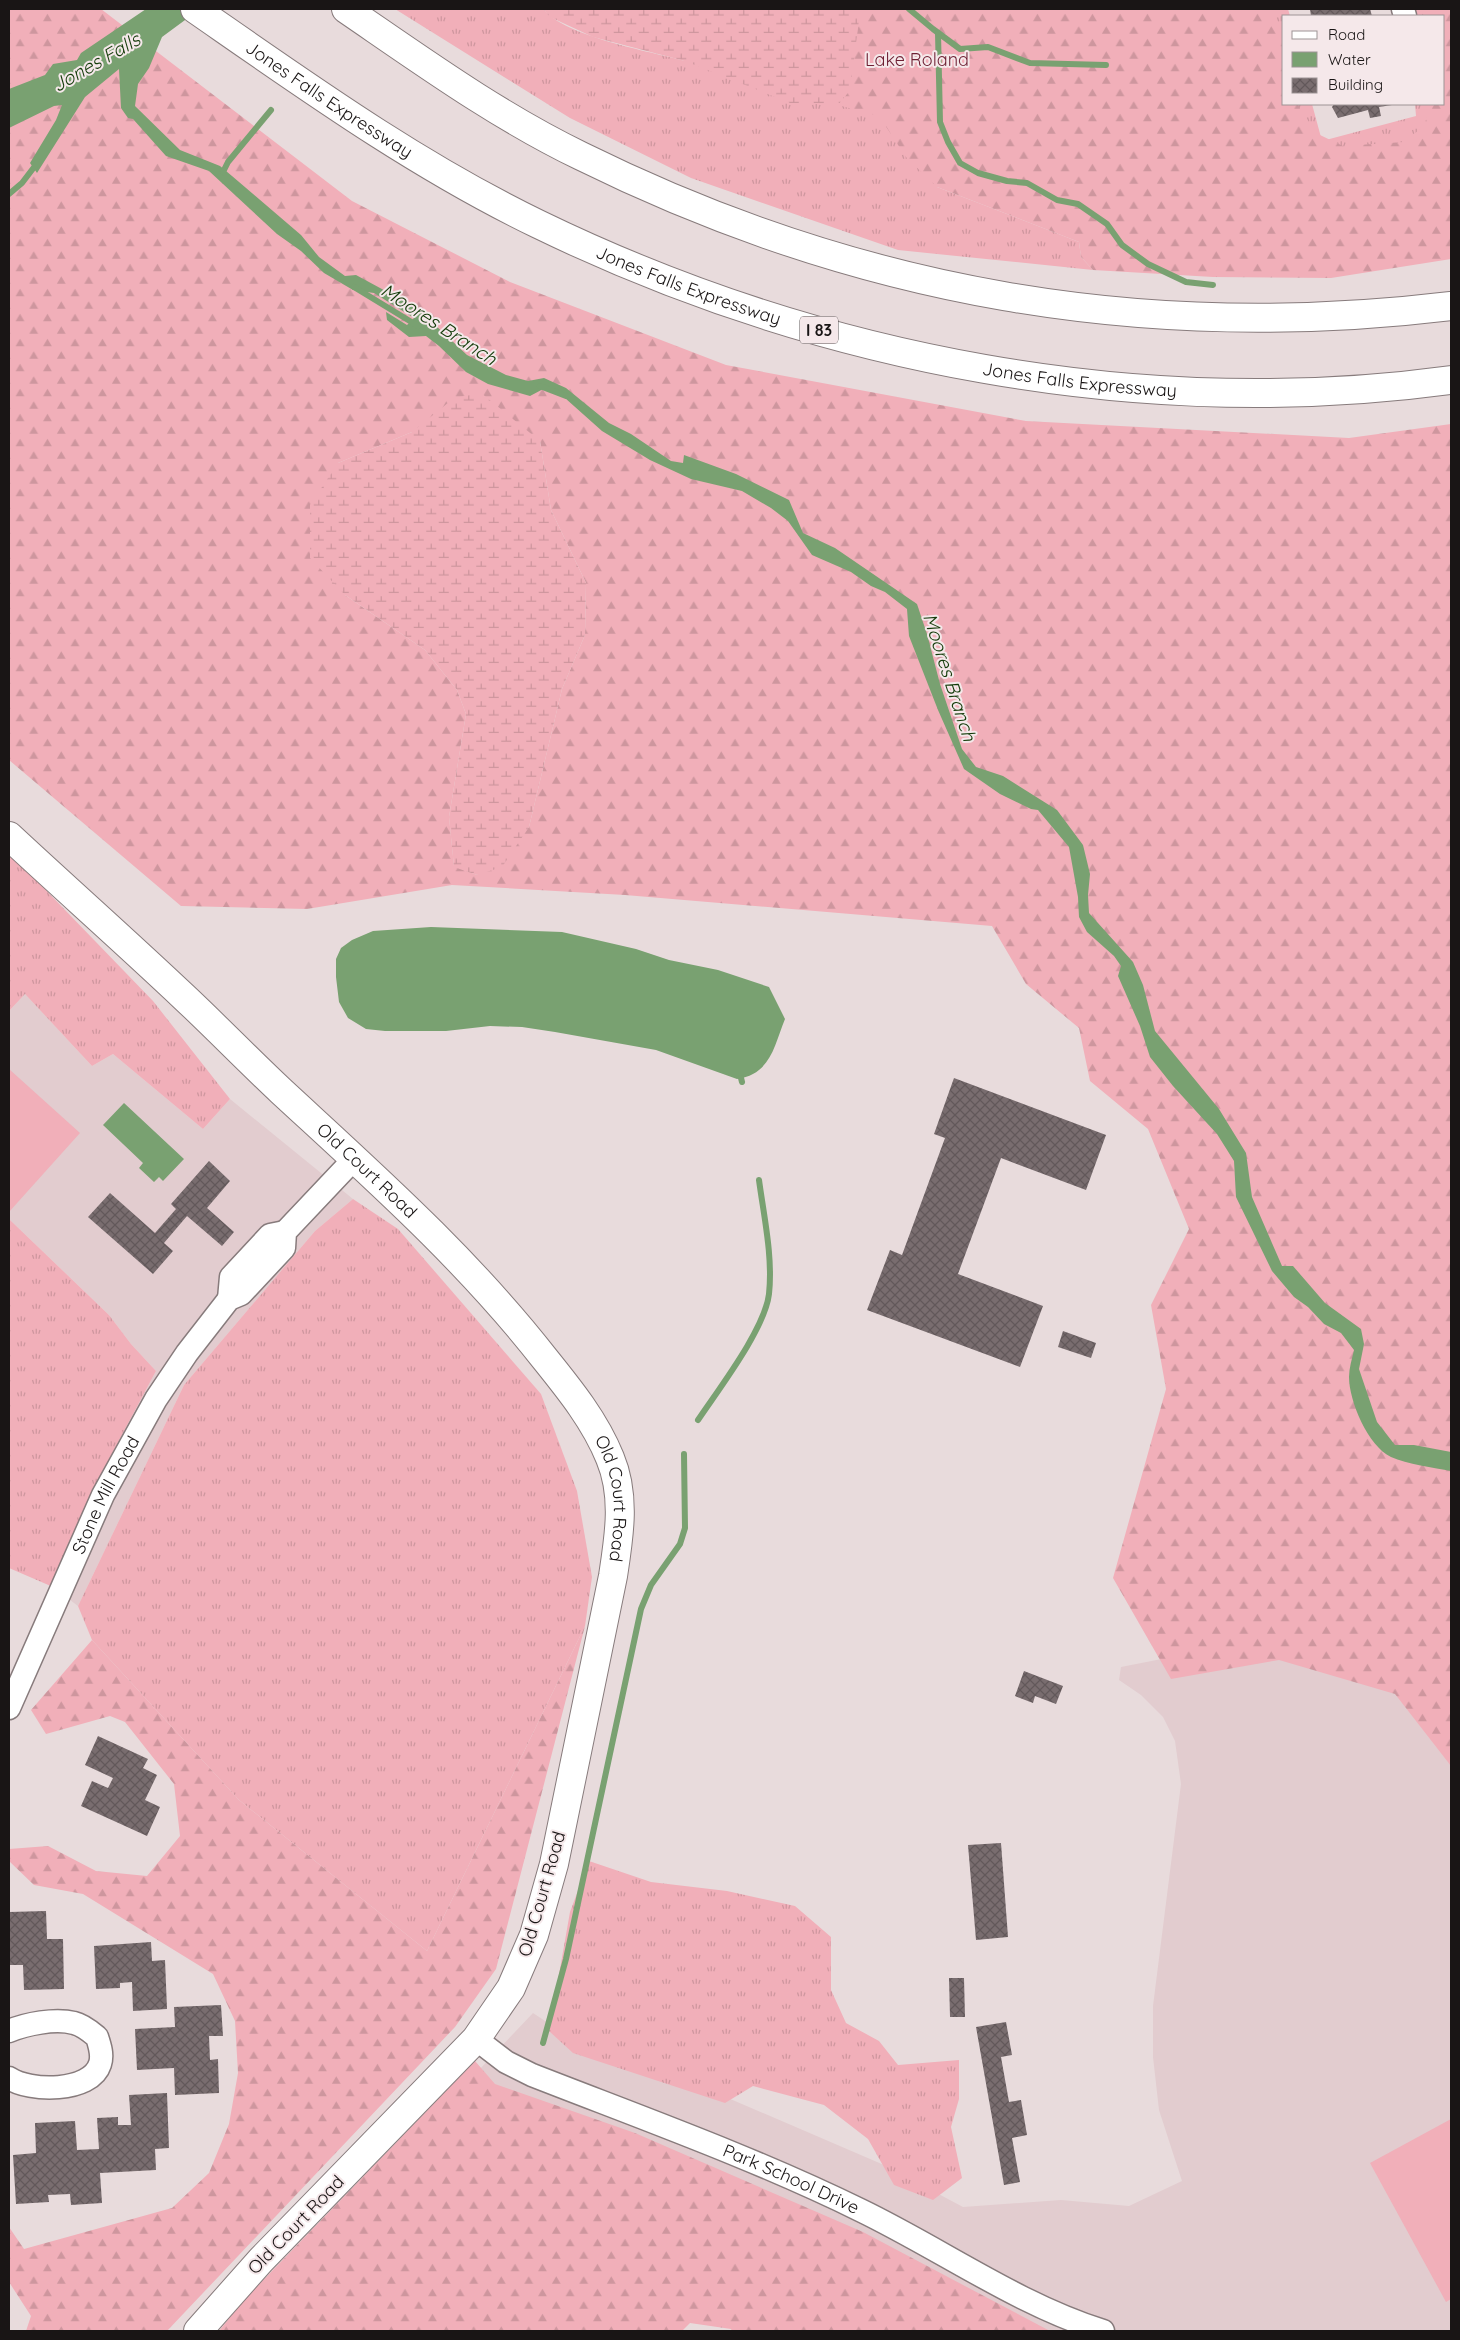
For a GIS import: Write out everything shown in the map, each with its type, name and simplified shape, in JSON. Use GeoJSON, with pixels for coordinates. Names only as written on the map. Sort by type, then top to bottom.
{"type":"FeatureCollection","features":[{"type":"Feature","properties":{"kind":"main road","name":"Jones Falls Expressway"},"geometry":{"type":"LineString","coordinates":[[195,9],[390,142],[538,224],[640,269],[718,299],[803,326],[883,347],[959,363],[1049,378],[1135,388],[1220,392],[1310,392],[1414,385],[1451,380]]}},
{"type":"Feature","properties":{"kind":"main road"},"geometry":{"type":"LineString","coordinates":[[346,9],[434,70],[501,112],[578,155],[672,199],[743,227],[901,276],[973,291],[1056,305],[1136,314],[1218,319],[1306,318],[1451,306]]}},
{"type":"Feature","properties":{"kind":"main road","name":"Old Court Road"},"geometry":{"type":"LineString","coordinates":[[9,836],[186,998],[244,1056],[470,1271],[520,1326],[589,1418],[611,1459],[619,1497],[619,1539],[613,1576],[554,1864],[524,1961],[496,2013],[476,2039],[261,2260],[198,2331]]}},
{"type":"Feature","properties":{"kind":"street","name":"Stone Mill Road"},"geometry":{"type":"LineString","coordinates":[[9,1708],[77,1552],[127,1450],[156,1399],[229,1299],[241,1294],[284,1248],[285,1232],[354,1159]]}},
{"type":"Feature","properties":{"kind":"street"},"geometry":{"type":"LineString","coordinates":[[9,2031],[22,2026],[76,2023],[98,2037],[101,2052],[100,2066],[90,2078],[76,2084],[53,2088],[32,2087],[15,2083],[9,2078]]}},
{"type":"Feature","properties":{"kind":"street","name":"Park School Drive"},"geometry":{"type":"LineString","coordinates":[[476,2039],[506,2062],[532,2075],[779,2173],[860,2210],[1043,2308],[1103,2331]]}},
{"type":"Feature","properties":{"kind":"shaded area"},"geometry":{"type":"Polygon","coordinates":[[[25,994],[92,1066],[113,1054],[203,1129],[230,1099],[353,1199],[315,1231],[184,1385],[78,1606],[53,1587],[106,1465],[156,1371],[131,1344],[109,1315],[9,1219],[9,1011],[25,994]]]}},
{"type":"Feature","properties":{"kind":"shaded area"},"geometry":{"type":"Polygon","coordinates":[[[1451,1602],[1451,2331],[860,2331],[700,2206],[234,2331],[257,2304],[533,2013],[577,2042],[714,2092],[884,2165],[963,2207],[1061,2200],[1129,2206],[1182,2181],[1159,2110],[1153,2057],[1153,2006],[1181,1784],[1175,1741],[1163,1717],[1141,1695],[1119,1680],[1121,1667],[1451,1602]]]}},
{"type":"Feature","properties":{"kind":"green space"},"geometry":{"type":"Polygon","coordinates":[[[9,9],[101,9],[352,201],[510,282],[726,365],[1026,421],[1349,438],[1451,424],[1451,1766],[1395,1694],[1279,1660],[1171,1679],[1113,1578],[1166,1389],[1151,1305],[1189,1229],[1148,1129],[1090,1081],[1079,1028],[1026,984],[992,926],[625,895],[452,885],[307,909],[181,906],[9,760],[9,9]],[[412,432],[338,463],[345,595],[425,650],[457,690],[466,714],[449,817],[454,866],[477,875],[529,827],[562,689],[585,635],[586,583],[551,510],[540,441],[412,432]]]}},
{"type":"Feature","properties":{"kind":"green space","name":"Lake Roland"},"geometry":{"type":"Polygon","coordinates":[[[395,9],[543,9],[554,19],[570,28],[589,35],[630,48],[685,61],[572,9],[1288,9],[1290,15],[1282,15],[1282,105],[1312,105],[1322,141],[1416,116],[1415,105],[1445,105],[1445,15],[1417,15],[1415,9],[1451,9],[1451,190],[937,187],[1079,242],[1081,257],[1093,270],[898,250],[691,178],[570,118],[395,9]]]}},
{"type":"Feature","properties":{"kind":"green space"},"geometry":{"type":"Polygon","coordinates":[[[543,9],[860,9],[850,90],[838,105],[790,103],[685,61],[593,37],[550,17],[543,9]]]}},
{"type":"Feature","properties":{"kind":"green space","name":"Lake Roland"},"geometry":{"type":"Polygon","coordinates":[[[860,9],[1274,9],[1282,39],[1282,105],[1298,105],[1301,112],[1320,135],[1343,146],[1404,142],[1424,126],[1431,105],[1445,105],[1445,15],[1422,15],[1421,9],[1451,9],[1451,259],[1331,278],[1213,277],[1093,270],[1081,257],[1079,242],[937,187],[906,157],[879,116],[838,105],[850,90],[860,9]]]}},
{"type":"Feature","properties":{"kind":"green space"},"geometry":{"type":"Polygon","coordinates":[[[481,393],[540,441],[551,510],[586,583],[585,635],[562,689],[529,827],[502,867],[477,875],[454,867],[449,817],[466,714],[457,690],[425,650],[345,595],[310,558],[310,505],[338,463],[412,432],[454,398],[481,393]]]}},
{"type":"Feature","properties":{"kind":"green space"},"geometry":{"type":"Polygon","coordinates":[[[9,852],[153,1001],[230,1099],[203,1129],[113,1054],[92,1066],[25,994],[9,1011],[9,852]]]}},
{"type":"Feature","properties":{"kind":"green space"},"geometry":{"type":"Polygon","coordinates":[[[9,1069],[80,1133],[9,1212],[9,1069]]]}},
{"type":"Feature","properties":{"kind":"green space"},"geometry":{"type":"Polygon","coordinates":[[[353,1199],[398,1229],[541,1394],[577,1491],[592,1577],[585,1626],[427,1951],[239,1800],[92,1640],[78,1606],[184,1385],[315,1231],[353,1199]]]}},
{"type":"Feature","properties":{"kind":"green space"},"geometry":{"type":"Polygon","coordinates":[[[9,1219],[109,1315],[131,1344],[156,1371],[106,1465],[53,1587],[9,1568],[9,1219]]]}},
{"type":"Feature","properties":{"kind":"green space"},"geometry":{"type":"Polygon","coordinates":[[[585,1626],[496,1969],[455,2027],[167,2331],[26,2331],[31,2316],[9,2282],[9,2227],[24,2249],[172,2208],[209,2173],[229,2124],[238,2073],[235,2021],[213,1974],[83,1894],[34,1885],[9,1861],[9,1849],[48,1846],[96,1871],[147,1876],[180,1836],[174,1784],[125,1722],[110,1716],[46,1734],[31,1710],[92,1640],[239,1800],[427,1951],[585,1626]]]}},
{"type":"Feature","properties":{"kind":"green space"},"geometry":{"type":"Polygon","coordinates":[[[589,1861],[651,1882],[727,1891],[795,1906],[831,1937],[831,1990],[846,2023],[879,2041],[898,2065],[959,2060],[959,2099],[951,2127],[962,2178],[933,2200],[894,2185],[868,2139],[824,2105],[753,2086],[725,2103],[573,2053],[549,2031],[570,1912],[589,1861]]]}},
{"type":"Feature","properties":{"kind":"green space"},"geometry":{"type":"Polygon","coordinates":[[[475,2061],[495,2084],[635,2133],[863,2232],[1050,2331],[732,2331],[731,2329],[690,2323],[682,2331],[219,2331],[243,2301],[475,2061]]]}},
{"type":"Feature","properties":{"kind":"green space"},"geometry":{"type":"Polygon","coordinates":[[[1451,2119],[1451,2299],[1446,2302],[1370,2163],[1451,2119]]]}},
{"type":"Feature","properties":{"kind":"water","name":"Jones Falls"},"geometry":{"type":"Polygon","coordinates":[[[146,9],[200,9],[162,37],[149,68],[138,84],[135,106],[180,150],[220,166],[301,235],[319,257],[345,276],[356,275],[417,308],[467,355],[506,375],[528,381],[544,378],[566,388],[609,423],[631,434],[671,461],[683,463],[684,455],[736,474],[789,500],[803,533],[835,548],[917,604],[940,684],[962,749],[976,767],[1003,776],[1057,810],[1083,845],[1090,874],[1089,913],[1133,962],[1143,985],[1155,1031],[1219,1109],[1246,1153],[1252,1197],[1282,1266],[1293,1266],[1325,1303],[1361,1329],[1364,1344],[1359,1369],[1377,1422],[1395,1445],[1414,1445],[1451,1452],[1451,1471],[1413,1464],[1391,1457],[1375,1443],[1361,1422],[1352,1398],[1349,1377],[1354,1350],[1341,1333],[1324,1324],[1308,1307],[1294,1297],[1272,1271],[1236,1197],[1234,1161],[1217,1134],[1173,1086],[1150,1057],[1140,1026],[1118,976],[1121,966],[1114,956],[1087,932],[1079,917],[1078,897],[1069,847],[1038,810],[1031,809],[1000,794],[964,769],[909,636],[907,609],[885,592],[871,586],[851,572],[812,555],[788,521],[771,508],[742,491],[691,479],[650,460],[602,431],[556,390],[547,387],[530,396],[488,384],[466,372],[426,336],[409,337],[387,320],[386,312],[407,325],[414,318],[374,293],[353,290],[324,273],[301,251],[277,234],[209,171],[166,156],[133,119],[128,118],[121,108],[119,69],[85,97],[37,173],[30,163],[56,120],[62,105],[54,106],[9,128],[9,89],[45,75],[53,64],[77,60],[81,53],[146,9]]]}},
{"type":"Feature","properties":{"kind":"water"},"geometry":{"type":"Polygon","coordinates":[[[431,927],[562,932],[636,949],[669,960],[718,970],[769,987],[785,1019],[774,1049],[764,1065],[748,1076],[737,1079],[656,1050],[555,1032],[522,1027],[490,1026],[446,1031],[385,1031],[366,1029],[348,1018],[339,1002],[336,977],[336,959],[341,948],[352,940],[373,931],[431,927]]]}},
{"type":"Feature","properties":{"kind":"water"},"geometry":{"type":"Polygon","coordinates":[[[124,1103],[184,1159],[163,1181],[159,1177],[154,1182],[139,1168],[143,1163],[103,1125],[124,1103]]]}},
{"type":"Feature","properties":{"kind":"building"},"geometry":{"type":"Polygon","coordinates":[[[1310,9],[1370,9],[1372,15],[1311,15],[1310,9]]]}},
{"type":"Feature","properties":{"kind":"building"},"geometry":{"type":"Polygon","coordinates":[[[1333,105],[1392,105],[1379,107],[1381,116],[1370,118],[1368,110],[1338,118],[1332,107],[1333,105]]]}},
{"type":"Feature","properties":{"kind":"building"},"geometry":{"type":"Polygon","coordinates":[[[954,1078],[1106,1135],[1086,1190],[1001,1158],[958,1274],[1043,1306],[1020,1367],[867,1310],[890,1250],[902,1255],[945,1138],[934,1134],[954,1078]]]}},
{"type":"Feature","properties":{"kind":"building"},"geometry":{"type":"Polygon","coordinates":[[[209,1161],[230,1181],[207,1208],[234,1232],[222,1246],[187,1216],[164,1243],[173,1251],[153,1274],[88,1217],[110,1193],[155,1233],[176,1209],[171,1204],[209,1161]]]}},
{"type":"Feature","properties":{"kind":"building"},"geometry":{"type":"Polygon","coordinates":[[[1063,1331],[1096,1343],[1091,1358],[1058,1347],[1063,1331]]]}},
{"type":"Feature","properties":{"kind":"building"},"geometry":{"type":"Polygon","coordinates":[[[1024,1671],[1063,1686],[1056,1704],[1035,1696],[1033,1703],[1015,1696],[1024,1671]]]}},
{"type":"Feature","properties":{"kind":"building"},"geometry":{"type":"Polygon","coordinates":[[[98,1736],[148,1759],[143,1768],[157,1775],[145,1800],[160,1807],[147,1836],[81,1806],[92,1781],[108,1788],[113,1778],[85,1765],[98,1736]]]}},
{"type":"Feature","properties":{"kind":"building"},"geometry":{"type":"Polygon","coordinates":[[[1001,1843],[1008,1937],[976,1940],[968,1845],[1001,1843]]]}},
{"type":"Feature","properties":{"kind":"building"},"geometry":{"type":"Polygon","coordinates":[[[46,1911],[47,1939],[63,1939],[64,1989],[24,1990],[23,1965],[9,1965],[9,1912],[46,1911]]]}},
{"type":"Feature","properties":{"kind":"building"},"geometry":{"type":"Polygon","coordinates":[[[151,1942],[152,1961],[165,1960],[167,2009],[133,2011],[132,1982],[120,1983],[120,1988],[96,1989],[94,1946],[151,1942]]]}},
{"type":"Feature","properties":{"kind":"building"},"geometry":{"type":"Polygon","coordinates":[[[949,1978],[964,1978],[965,2017],[950,2017],[949,1978]]]}},
{"type":"Feature","properties":{"kind":"building"},"geometry":{"type":"Polygon","coordinates":[[[221,2005],[223,2036],[209,2036],[210,2060],[218,2059],[219,2093],[175,2095],[174,2068],[137,2070],[135,2029],[175,2027],[174,2007],[221,2005]]]}},
{"type":"Feature","properties":{"kind":"building"},"geometry":{"type":"Polygon","coordinates":[[[1006,2022],[1012,2055],[1001,2057],[1009,2102],[1021,2100],[1027,2135],[1012,2138],[1020,2182],[1004,2185],[976,2027],[1006,2022]]]}},
{"type":"Feature","properties":{"kind":"building"},"geometry":{"type":"Polygon","coordinates":[[[167,2093],[169,2148],[155,2149],[156,2170],[100,2173],[102,2203],[71,2205],[70,2194],[48,2195],[49,2202],[16,2204],[13,2155],[36,2153],[35,2123],[75,2121],[77,2150],[99,2149],[97,2118],[118,2117],[118,2125],[131,2125],[129,2095],[167,2093]]]}},
{"type":"Feature","properties":{"kind":"waterway"},"geometry":{"type":"LineString","coordinates":[[909,9],[960,49],[988,47],[1030,63],[1106,65]]}},
{"type":"Feature","properties":{"kind":"waterway"},"geometry":{"type":"LineString","coordinates":[[938,33],[940,122],[948,142],[960,163],[978,173],[1007,181],[1027,183],[1057,200],[1078,204],[1107,224],[1122,245],[1148,264],[1186,282],[1213,285]]}},
{"type":"Feature","properties":{"kind":"waterway"},"geometry":{"type":"LineString","coordinates":[[223,172],[228,162],[271,110]]}},
{"type":"Feature","properties":{"kind":"waterway"},"geometry":{"type":"LineString","coordinates":[[9,194],[22,183],[38,162]]}},
{"type":"Feature","properties":{"kind":"waterway","name":"Moores Branch"},"geometry":{"type":"LineString","coordinates":[[354,287],[418,326]]}},
{"type":"Feature","properties":{"kind":"waterway","name":"Moores Branch"},"geometry":{"type":"LineString","coordinates":[[540,386],[566,396]]}},
{"type":"Feature","properties":{"kind":"waterway"},"geometry":{"type":"LineString","coordinates":[[741,1078],[742,1082]]}},
{"type":"Feature","properties":{"kind":"waterway"},"geometry":{"type":"LineString","coordinates":[[698,1420],[740,1359],[766,1308],[769,1294],[770,1266],[759,1180]]}},
{"type":"Feature","properties":{"kind":"waterway"},"geometry":{"type":"LineString","coordinates":[[543,2043],[566,1959],[641,1609],[651,1585],[680,1544],[685,1528],[684,1454]]}}]}
